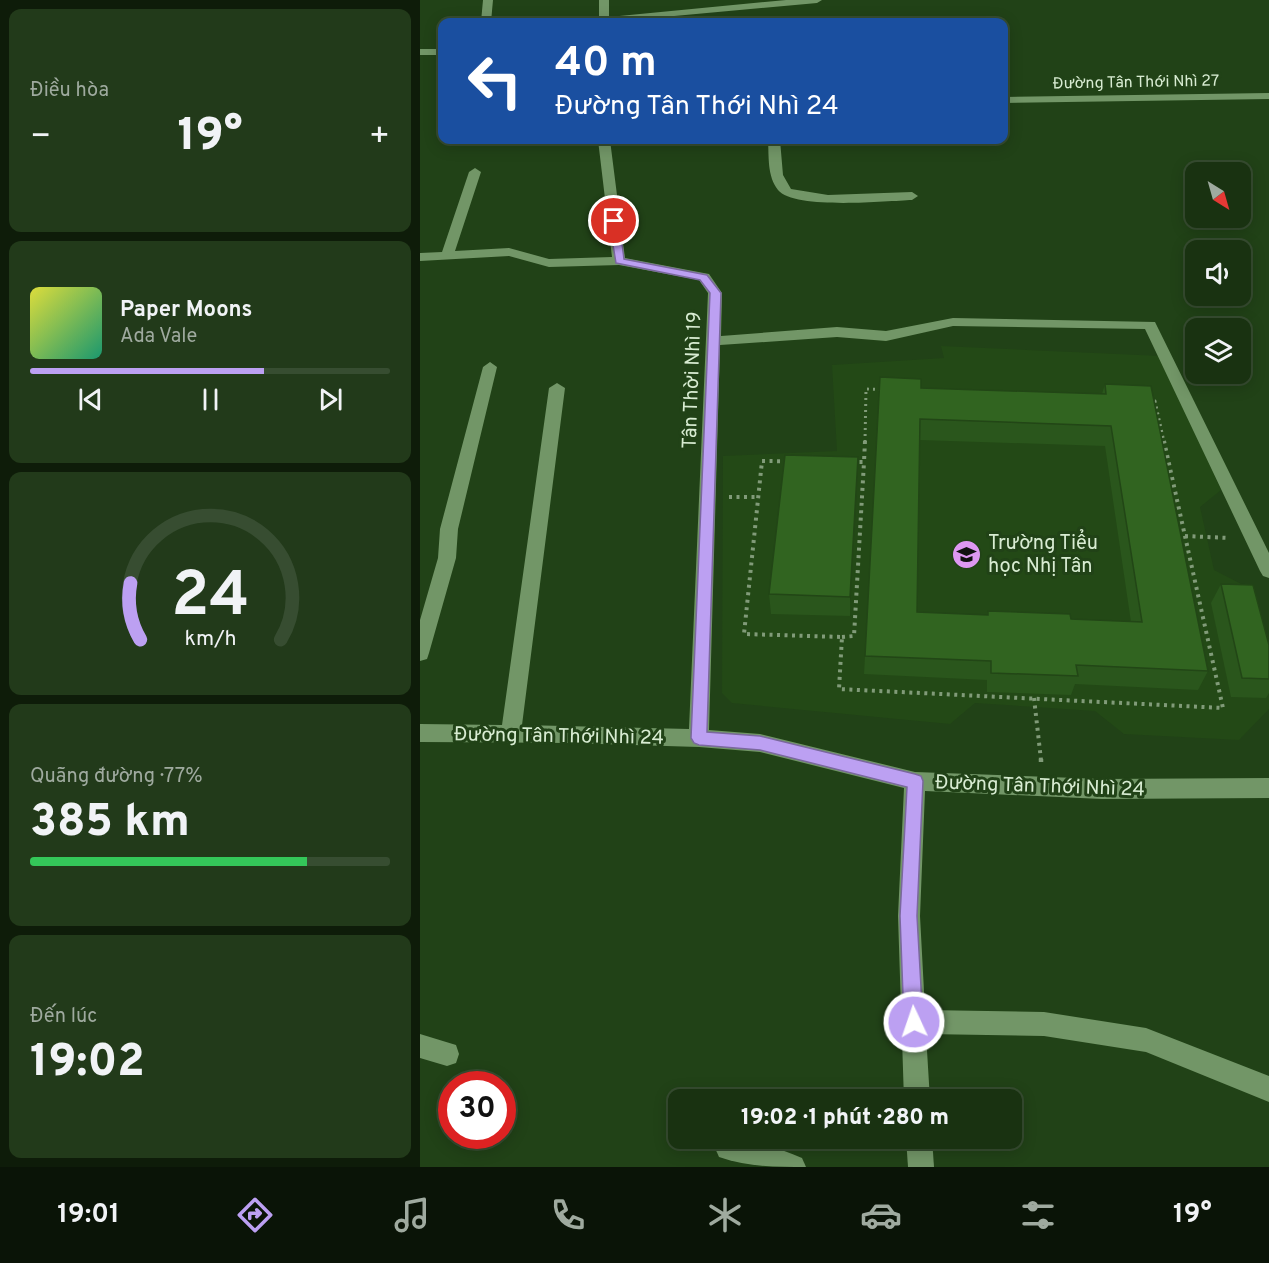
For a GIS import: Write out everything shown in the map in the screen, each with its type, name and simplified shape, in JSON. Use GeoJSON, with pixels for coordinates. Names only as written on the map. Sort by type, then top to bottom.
{"type":"FeatureCollection","features":[{"type":"Feature","properties":{"kind":"street"},"geometry":{"type":"LineString","coordinates":[[486,18],[488,0]]}},
{"type":"Feature","properties":{"kind":"street"},"geometry":{"type":"LineString","coordinates":[[604,0],[604,18]]}},
{"type":"Feature","properties":{"kind":"street"},"geometry":{"type":"LineString","coordinates":[[634,18],[817,0]]}},
{"type":"Feature","properties":{"kind":"street"},"geometry":{"type":"LineString","coordinates":[[420,52],[438,51]]}},
{"type":"Feature","properties":{"kind":"street","name":"Đường Tân Thới Nhì 27"},"geometry":{"type":"LineString","coordinates":[[1008,100],[1269,96]]}},
{"type":"Feature","properties":{"kind":"street"},"geometry":{"type":"LineString","coordinates":[[604,144],[619,261]]}},
{"type":"Feature","properties":{"kind":"street"},"geometry":{"type":"LineString","coordinates":[[774,144],[776,168],[787,192],[798,196],[912,196]]}},
{"type":"Feature","properties":{"kind":"street"},"geometry":{"type":"LineString","coordinates":[[447,256],[475,172]]}},
{"type":"Feature","properties":{"kind":"street","name":"Tân Thời Nhì 19"},"geometry":{"type":"LineString","coordinates":[[420,257],[509,252],[549,263],[619,261],[704,277],[715,293],[699,738]]}},
{"type":"Feature","properties":{"kind":"street"},"geometry":{"type":"LineString","coordinates":[[713,341],[837,332],[886,336],[953,322],[1150,326],[1269,571]]}},
{"type":"Feature","properties":{"kind":"street"},"geometry":{"type":"LineString","coordinates":[[420,653],[447,558],[449,529],[490,367]]}},
{"type":"Feature","properties":{"kind":"street"},"geometry":{"type":"LineString","coordinates":[[511,734],[557,387]]}},
{"type":"Feature","properties":{"kind":"street","name":"Đường Tân Thới Nhì 24"},"geometry":{"type":"LineString","coordinates":[[420,734],[699,738],[760,743],[915,781],[1102,789],[1269,788]]}},
{"type":"Feature","properties":{"kind":"street"},"geometry":{"type":"LineString","coordinates":[[915,781],[909,916],[917,1089]]}},
{"type":"Feature","properties":{"kind":"street"},"geometry":{"type":"LineString","coordinates":[[914,1022],[1044,1024],[1146,1040],[1269,1089]]}},
{"type":"Feature","properties":{"kind":"street"},"geometry":{"type":"LineString","coordinates":[[420,1046],[447,1054]]}},
{"type":"Feature","properties":{"kind":"street"},"geometry":{"type":"LineString","coordinates":[[731,1149],[793,1167]]}},
{"type":"Feature","properties":{"kind":"street"},"geometry":{"type":"LineString","coordinates":[[920,1149],[921,1167]]}},
{"type":"Feature","properties":{"kind":"path"},"geometry":{"type":"LineString","coordinates":[[842,637],[839,689],[1222,708],[1155,401],[866,389],[864,462],[854,636],[744,634],[762,461],[864,462]]}},
{"type":"Feature","properties":{"kind":"path"},"geometry":{"type":"LineString","coordinates":[[1185,536],[1254,539]]}},
{"type":"Feature","properties":{"kind":"path"},"geometry":{"type":"LineString","coordinates":[[1034,698],[1044,787]]}},
{"type":"Feature","properties":{"kind":"shaded area","name":"Trường Tiểu học Nhị Tân"},"geometry":{"type":"Polygon","coordinates":[[[941,346],[1161,356],[1221,490],[1200,507],[1214,570],[1249,588],[1269,656],[1269,709],[1239,740],[1124,734],[1095,711],[975,703],[950,724],[732,703],[722,693],[723,456],[837,451],[832,365],[944,358],[941,346]]]}},
{"type":"Feature","properties":{"kind":"building"},"geometry":{"type":"Polygon","coordinates":[[[880,377],[921,379],[921,388],[1106,394],[1105,384],[1151,386],[1208,671],[1076,665],[1078,676],[991,673],[991,661],[865,656],[880,377]],[[920,419],[917,612],[988,615],[988,611],[1070,614],[1071,619],[1142,622],[1111,426],[920,419]]]}},
{"type":"Feature","properties":{"kind":"building"},"geometry":{"type":"Polygon","coordinates":[[[785,455],[858,457],[850,597],[769,594],[785,455]]]}},
{"type":"Feature","properties":{"kind":"building"},"geometry":{"type":"Polygon","coordinates":[[[1221,584],[1253,585],[1269,645],[1269,679],[1242,678],[1221,584]]]}},
{"type":"Feature","properties":{"kind":"place","name":"Trường Tiểu học Nhị Tân"},"geometry":{"type":"Point","coordinates":[967,554]}},
{"type":"Feature","properties":{"kind":"route"},"geometry":{"type":"LineString","coordinates":[[614,221],[619,261],[704,277],[715,293],[699,738],[760,743],[915,781],[909,916],[914,1022]]}}]}
